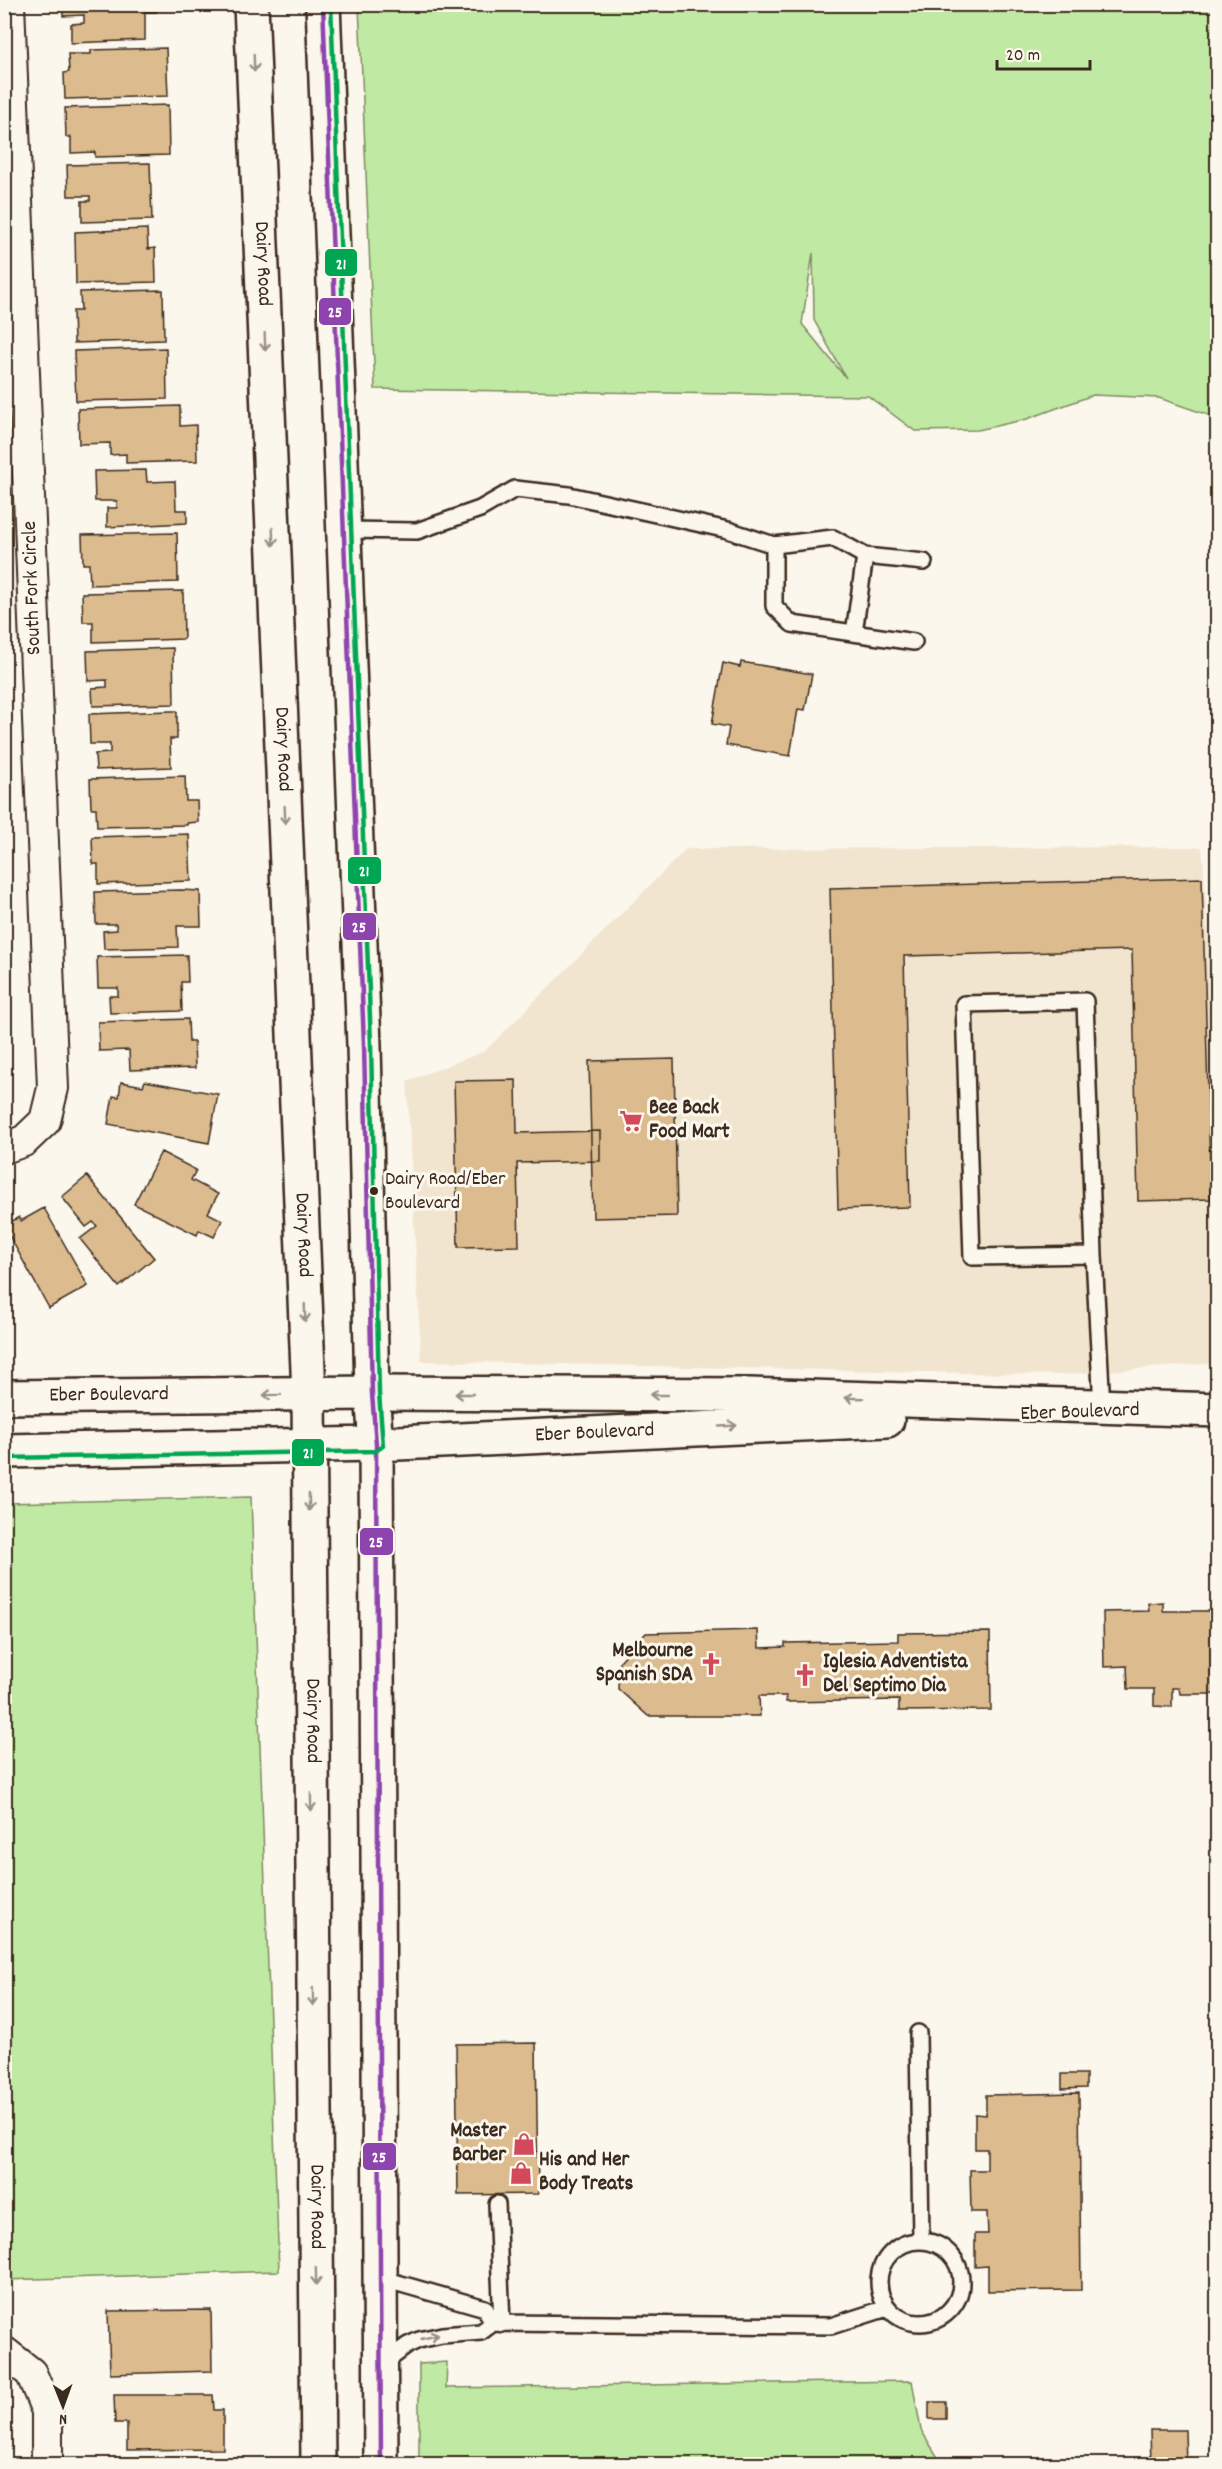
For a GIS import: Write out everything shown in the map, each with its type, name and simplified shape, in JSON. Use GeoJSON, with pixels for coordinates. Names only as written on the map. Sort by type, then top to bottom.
{"type":"FeatureCollection","features":[{"type":"Feature","properties":{"kind":"street","name":"South Fork Circle"},"geometry":{"type":"LineString","coordinates":[[4,1148],[24,1141],[45,1121],[53,1088],[9,98],[9,4]]}},
{"type":"Feature","properties":{"kind":"street","name":"Dairy Road"},"geometry":{"type":"LineString","coordinates":[[251,4],[309,1394],[318,2464]]}},
{"type":"Feature","properties":{"kind":"street"},"geometry":{"type":"LineString","coordinates":[[324,4],[364,1045],[372,1393],[376,1444],[381,2464]]}},
{"type":"Feature","properties":{"kind":"street","name":"Eber Boulevard"},"geometry":{"type":"LineString","coordinates":[[4,1396],[372,1393],[750,1395],[1218,1410]]}},
{"type":"Feature","properties":{"kind":"street","name":"Eber Boulevard"},"geometry":{"type":"LineString","coordinates":[[4,1451],[308,1443],[376,1444],[768,1424],[1185,1409]]}},
{"type":"Feature","properties":{"kind":"street"},"geometry":{"type":"LineString","coordinates":[[4,2352],[31,2373],[47,2410],[47,2464]]}},
{"type":"Feature","properties":{"kind":"lane"},"geometry":{"type":"LineString","coordinates":[[344,530],[417,531],[480,509],[515,489],[569,495],[728,530],[774,545],[833,538],[865,556],[924,562]]}},
{"type":"Feature","properties":{"kind":"lane"},"geometry":{"type":"LineString","coordinates":[[774,545],[774,606],[792,624],[914,642]]}},
{"type":"Feature","properties":{"kind":"lane"},"geometry":{"type":"LineString","coordinates":[[854,633],[865,556]]}},
{"type":"Feature","properties":{"kind":"lane"},"geometry":{"type":"LineString","coordinates":[[1095,1255],[972,1257],[964,1004],[1085,1001],[1102,1407]]}},
{"type":"Feature","properties":{"kind":"lane"},"geometry":{"type":"LineString","coordinates":[[918,2033],[921,2241]]}},
{"type":"Feature","properties":{"kind":"lane"},"geometry":{"type":"LineString","coordinates":[[497,2204],[497,2324]]}},
{"type":"Feature","properties":{"kind":"lane"},"geometry":{"type":"LineString","coordinates":[[921,2241],[937,2244],[948,2252],[961,2276],[956,2302],[948,2312],[936,2320],[923,2323],[910,2322],[897,2317],[887,2308],[880,2296],[878,2282],[880,2269],[897,2247],[909,2242],[921,2241]]}},
{"type":"Feature","properties":{"kind":"lane"},"geometry":{"type":"LineString","coordinates":[[380,2278],[485,2308],[497,2324]]}},
{"type":"Feature","properties":{"kind":"lane"},"geometry":{"type":"LineString","coordinates":[[380,2366],[408,2345],[419,2340],[442,2335],[481,2332],[497,2324],[831,2326],[887,2308]]}},
{"type":"Feature","properties":{"kind":"shaded area"},"geometry":{"type":"Polygon","coordinates":[[[1202,847],[1215,1031],[1217,1363],[1057,1375],[421,1361],[407,1081],[485,1051],[686,849],[1202,847]]]}},
{"type":"Feature","properties":{"kind":"green space"},"geometry":{"type":"Polygon","coordinates":[[[359,5],[1217,5],[1217,418],[1159,398],[1093,395],[1027,419],[978,430],[915,431],[868,396],[375,389],[359,5]],[[813,253],[802,324],[846,378],[814,320],[813,253]]]}},
{"type":"Feature","properties":{"kind":"green space"},"geometry":{"type":"Polygon","coordinates":[[[251,1497],[279,2271],[5,2280],[5,1503],[251,1497]]]}},
{"type":"Feature","properties":{"kind":"green space"},"geometry":{"type":"Polygon","coordinates":[[[447,2362],[446,2388],[912,2381],[921,2430],[942,2464],[419,2464],[419,2364],[447,2362]]]}},
{"type":"Feature","properties":{"kind":"building"},"geometry":{"type":"Polygon","coordinates":[[[63,4],[155,4],[156,12],[145,12],[145,40],[71,43],[71,24],[84,23],[84,15],[63,16],[63,4]]]}},
{"type":"Feature","properties":{"kind":"building"},"geometry":{"type":"Polygon","coordinates":[[[166,48],[168,96],[65,99],[64,73],[69,72],[68,54],[91,54],[91,50],[166,48]]]}},
{"type":"Feature","properties":{"kind":"building"},"geometry":{"type":"Polygon","coordinates":[[[168,105],[169,155],[95,157],[95,152],[71,153],[71,137],[66,137],[65,108],[168,105]]]}},
{"type":"Feature","properties":{"kind":"building"},"geometry":{"type":"Polygon","coordinates":[[[150,163],[152,220],[82,222],[82,201],[90,201],[90,196],[68,196],[67,165],[150,163]]]}},
{"type":"Feature","properties":{"kind":"building"},"geometry":{"type":"Polygon","coordinates":[[[147,229],[148,249],[155,248],[156,282],[76,284],[75,232],[147,229]]]}},
{"type":"Feature","properties":{"kind":"building"},"geometry":{"type":"Polygon","coordinates":[[[163,290],[164,340],[74,343],[73,311],[81,311],[80,292],[163,290]]]}},
{"type":"Feature","properties":{"kind":"building"},"geometry":{"type":"Polygon","coordinates":[[[166,348],[167,399],[76,401],[74,351],[166,348]]]}},
{"type":"Feature","properties":{"kind":"building"},"geometry":{"type":"Polygon","coordinates":[[[180,406],[180,426],[196,425],[197,461],[126,463],[126,454],[110,455],[110,443],[79,444],[78,409],[180,406]]]}},
{"type":"Feature","properties":{"kind":"building"},"geometry":{"type":"Polygon","coordinates":[[[146,470],[147,482],[175,481],[176,510],[187,510],[187,523],[107,527],[107,508],[117,508],[117,501],[95,501],[94,471],[146,470]]]}},
{"type":"Feature","properties":{"kind":"building"},"geometry":{"type":"Polygon","coordinates":[[[177,533],[178,582],[90,585],[89,564],[83,564],[82,535],[177,533]]]}},
{"type":"Feature","properties":{"kind":"building"},"geometry":{"type":"Polygon","coordinates":[[[183,591],[184,639],[93,642],[93,622],[83,622],[82,593],[183,591]]]}},
{"type":"Feature","properties":{"kind":"building"},"geometry":{"type":"Polygon","coordinates":[[[173,648],[174,704],[93,706],[92,688],[107,687],[107,680],[88,681],[87,651],[173,648]]]}},
{"type":"Feature","properties":{"kind":"building"},"geometry":{"type":"Polygon","coordinates":[[[741,662],[812,674],[805,710],[798,709],[790,756],[726,745],[729,727],[712,724],[723,663],[740,667],[741,662]]]}},
{"type":"Feature","properties":{"kind":"building"},"geometry":{"type":"Polygon","coordinates":[[[177,711],[177,739],[170,739],[171,767],[96,770],[95,754],[110,753],[110,744],[90,744],[89,714],[177,711]]]}},
{"type":"Feature","properties":{"kind":"building"},"geometry":{"type":"Polygon","coordinates":[[[185,776],[186,801],[197,801],[198,822],[187,823],[187,825],[97,827],[96,808],[91,808],[90,779],[185,776]]]}},
{"type":"Feature","properties":{"kind":"building"},"geometry":{"type":"Polygon","coordinates":[[[189,834],[191,881],[98,884],[98,864],[93,864],[92,837],[189,834]]]}},
{"type":"Feature","properties":{"kind":"building"},"geometry":{"type":"Polygon","coordinates":[[[1202,878],[1211,1199],[1138,1201],[1132,950],[904,956],[910,1207],[838,1209],[830,888],[1202,878]]]}},
{"type":"Feature","properties":{"kind":"building"},"geometry":{"type":"Polygon","coordinates":[[[200,891],[201,926],[177,926],[178,947],[104,949],[103,931],[117,930],[116,924],[96,924],[95,892],[200,891]]]}},
{"type":"Feature","properties":{"kind":"building"},"geometry":{"type":"Polygon","coordinates":[[[187,955],[188,982],[181,982],[182,1011],[110,1013],[109,996],[118,996],[118,988],[98,988],[97,957],[187,955]]]}},
{"type":"Feature","properties":{"kind":"building"},"geometry":{"type":"Polygon","coordinates":[[[188,1019],[189,1042],[194,1042],[195,1068],[130,1070],[129,1050],[99,1051],[98,1022],[188,1019]]]}},
{"type":"Feature","properties":{"kind":"building"},"geometry":{"type":"Polygon","coordinates":[[[674,1059],[677,1216],[593,1218],[589,1061],[674,1059]]]}},
{"type":"Feature","properties":{"kind":"building"},"geometry":{"type":"Polygon","coordinates":[[[516,1080],[517,1133],[600,1131],[600,1161],[517,1163],[519,1246],[458,1247],[454,1081],[516,1080]]]}},
{"type":"Feature","properties":{"kind":"building"},"geometry":{"type":"Polygon","coordinates":[[[145,1081],[218,1094],[209,1143],[108,1124],[113,1096],[119,1097],[121,1082],[143,1086],[145,1081]]]}},
{"type":"Feature","properties":{"kind":"building"},"geometry":{"type":"Polygon","coordinates":[[[161,1152],[196,1170],[191,1180],[218,1194],[208,1213],[222,1220],[214,1237],[199,1230],[197,1235],[134,1204],[161,1152]]]}},
{"type":"Feature","properties":{"kind":"building"},"geometry":{"type":"Polygon","coordinates":[[[87,1176],[154,1258],[119,1287],[80,1239],[97,1226],[93,1222],[86,1227],[62,1197],[87,1176]]]}},
{"type":"Feature","properties":{"kind":"building"},"geometry":{"type":"Polygon","coordinates":[[[44,1208],[88,1286],[49,1308],[4,1226],[19,1217],[21,1221],[44,1208]]]}},
{"type":"Feature","properties":{"kind":"building"},"geometry":{"type":"Polygon","coordinates":[[[1163,1602],[1163,1611],[1218,1611],[1218,1694],[1180,1694],[1179,1688],[1172,1688],[1172,1707],[1154,1706],[1154,1689],[1128,1689],[1127,1666],[1104,1667],[1103,1612],[1149,1611],[1148,1603],[1163,1602]]]}},
{"type":"Feature","properties":{"kind":"building","name":"Iglesia Adventista Del Septimo Dia"},"geometry":{"type":"Polygon","coordinates":[[[758,1630],[759,1648],[785,1647],[785,1643],[898,1641],[898,1633],[990,1632],[991,1710],[899,1711],[899,1700],[786,1702],[786,1696],[759,1696],[760,1716],[648,1716],[618,1689],[619,1662],[646,1633],[758,1630]]]}},
{"type":"Feature","properties":{"kind":"building"},"geometry":{"type":"Polygon","coordinates":[[[536,2043],[538,2194],[458,2195],[456,2044],[536,2043]]]}},
{"type":"Feature","properties":{"kind":"building"},"geometry":{"type":"Polygon","coordinates":[[[1062,2074],[1086,2074],[1086,2088],[1062,2089],[1062,2074]]]}},
{"type":"Feature","properties":{"kind":"building"},"geometry":{"type":"Polygon","coordinates":[[[1079,2093],[1081,2290],[988,2291],[988,2266],[975,2267],[975,2234],[988,2234],[987,2212],[971,2212],[970,2170],[987,2170],[987,2149],[975,2149],[975,2114],[986,2115],[986,2095],[1079,2093]]]}},
{"type":"Feature","properties":{"kind":"building"},"geometry":{"type":"Polygon","coordinates":[[[211,2310],[212,2371],[110,2374],[108,2311],[211,2310]]]}},
{"type":"Feature","properties":{"kind":"building"},"geometry":{"type":"Polygon","coordinates":[[[114,2395],[213,2395],[214,2410],[223,2410],[223,2449],[127,2450],[127,2423],[115,2423],[114,2395]]]}},
{"type":"Feature","properties":{"kind":"building"},"geometry":{"type":"Polygon","coordinates":[[[929,2402],[946,2402],[946,2419],[929,2419],[929,2402]]]}},
{"type":"Feature","properties":{"kind":"building"},"geometry":{"type":"Polygon","coordinates":[[[1150,2430],[1185,2430],[1186,2464],[1151,2464],[1150,2430]]]}},
{"type":"Feature","properties":{"kind":"transit line","name":"25"},"geometry":{"type":"LineString","coordinates":[[323,4],[364,1045],[372,1393],[376,1444],[381,2464]]}},
{"type":"Feature","properties":{"kind":"transit line","name":"21"},"geometry":{"type":"LineString","coordinates":[[4,1458],[376,1451],[383,1446],[379,1393],[371,1045],[331,4]]}},
{"type":"Feature","properties":{"kind":"place","name":"Bee Back Food Mart"},"geometry":{"type":"Point","coordinates":[631,1121]}},
{"type":"Feature","properties":{"kind":"place","name":"Dairy Road/Eber Boulevard"},"geometry":{"type":"Point","coordinates":[374,1191]}},
{"type":"Feature","properties":{"kind":"place","name":"Melbourne Spanish SDA"},"geometry":{"type":"Point","coordinates":[711,1664]}},
{"type":"Feature","properties":{"kind":"place","name":"Iglesia Adventista Del Septimo Dia"},"geometry":{"type":"Point","coordinates":[805,1675]}},
{"type":"Feature","properties":{"kind":"place","name":"Master Barber"},"geometry":{"type":"Point","coordinates":[524,2144]}},
{"type":"Feature","properties":{"kind":"place","name":"His and Her Body Treats"},"geometry":{"type":"Point","coordinates":[521,2173]}}]}
